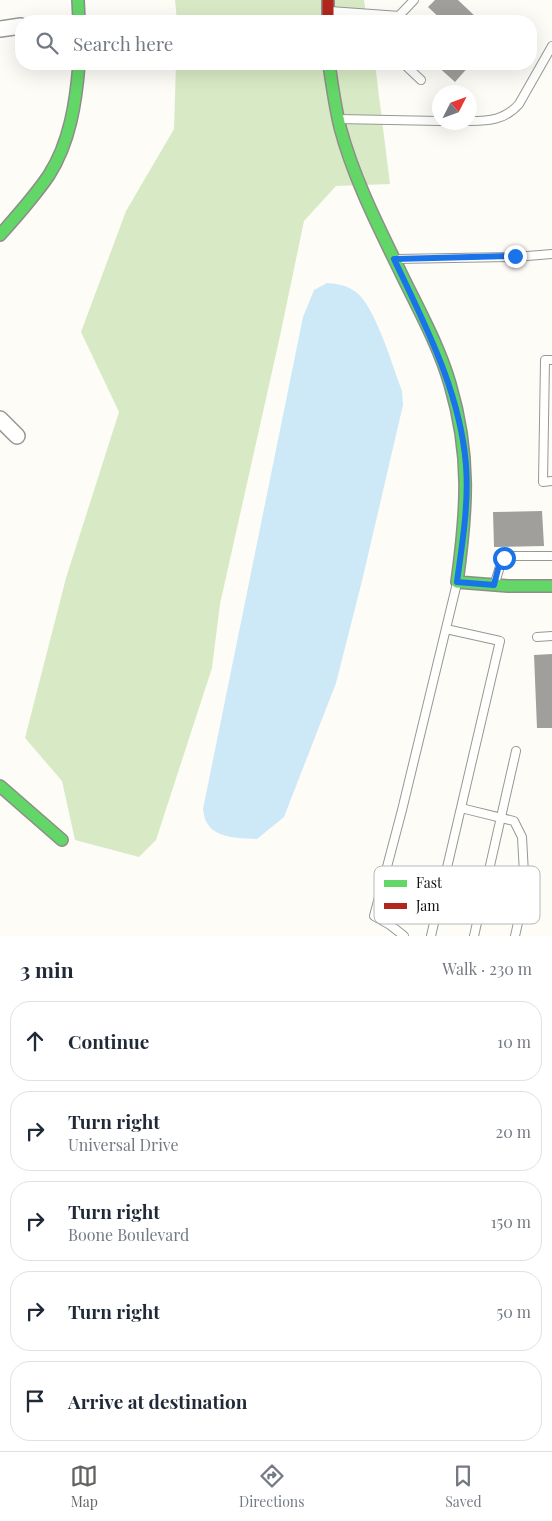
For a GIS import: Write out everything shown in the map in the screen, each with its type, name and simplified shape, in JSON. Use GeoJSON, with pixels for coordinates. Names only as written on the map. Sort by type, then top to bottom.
{"type":"FeatureCollection","features":[{"type":"Feature","properties":{"kind":"street"},"geometry":{"type":"LineString","coordinates":[[76,15],[78,0]]}},
{"type":"Feature","properties":{"kind":"street"},"geometry":{"type":"LineString","coordinates":[[0,29],[15,27]]}},
{"type":"Feature","properties":{"kind":"street"},"geometry":{"type":"LineString","coordinates":[[0,235],[32,197],[58,158],[74,112],[79,70]]}},
{"type":"Feature","properties":{"kind":"street"},"geometry":{"type":"LineString","coordinates":[[330,70],[337,119],[349,158],[368,204],[432,339],[449,382],[459,422],[466,465],[466,517],[457,582],[552,586]]}},
{"type":"Feature","properties":{"kind":"street"},"geometry":{"type":"LineString","coordinates":[[0,418],[17,436]]}},
{"type":"Feature","properties":{"kind":"street"},"geometry":{"type":"LineString","coordinates":[[0,786],[62,840]]}},
{"type":"Feature","properties":{"kind":"lane"},"geometry":{"type":"LineString","coordinates":[[400,15],[414,0]]}},
{"type":"Feature","properties":{"kind":"lane"},"geometry":{"type":"LineString","coordinates":[[328,11],[367,15]]}},
{"type":"Feature","properties":{"kind":"lane"},"geometry":{"type":"LineString","coordinates":[[477,121],[501,118],[512,112],[519,104],[552,46]]}},
{"type":"Feature","properties":{"kind":"lane"},"geometry":{"type":"LineString","coordinates":[[410,70],[421,80]]}},
{"type":"Feature","properties":{"kind":"lane"},"geometry":{"type":"LineString","coordinates":[[337,119],[432,120]]}},
{"type":"Feature","properties":{"kind":"lane"},"geometry":{"type":"LineString","coordinates":[[394,259],[552,254]]}},
{"type":"Feature","properties":{"kind":"lane"},"geometry":{"type":"LineString","coordinates":[[552,360],[545,360],[542,482],[552,481]]}},
{"type":"Feature","properties":{"kind":"lane"},"geometry":{"type":"LineString","coordinates":[[494,585],[501,562],[508,556],[552,556]]}},
{"type":"Feature","properties":{"kind":"lane"},"geometry":{"type":"LineString","coordinates":[[387,866],[457,582]]}},
{"type":"Feature","properties":{"kind":"lane"},"geometry":{"type":"LineString","coordinates":[[446,630],[500,641],[447,866]]}},
{"type":"Feature","properties":{"kind":"lane"},"geometry":{"type":"LineString","coordinates":[[537,637],[552,636]]}},
{"type":"Feature","properties":{"kind":"lane"},"geometry":{"type":"LineString","coordinates":[[490,866],[516,751]]}},
{"type":"Feature","properties":{"kind":"lane"},"geometry":{"type":"LineString","coordinates":[[461,808],[514,821],[522,837],[524,866]]}},
{"type":"Feature","properties":{"kind":"lane"},"geometry":{"type":"LineString","coordinates":[[388,924],[404,936]]}},
{"type":"Feature","properties":{"kind":"green space"},"geometry":{"type":"Polygon","coordinates":[[[175,0],[364,0],[366,15],[176,15],[175,0]]]}},
{"type":"Feature","properties":{"kind":"green space"},"geometry":{"type":"Polygon","coordinates":[[[176,70],[376,70],[390,184],[336,186],[304,221],[220,604],[212,668],[156,840],[139,857],[75,840],[62,781],[25,738],[66,578],[119,412],[81,332],[126,211],[174,129],[176,70]]]}},
{"type":"Feature","properties":{"kind":"water"},"geometry":{"type":"Polygon","coordinates":[[[327,283],[342,285],[356,292],[370,310],[383,338],[402,391],[403,405],[336,683],[284,817],[257,839],[228,836],[210,827],[205,820],[203,809],[303,317],[314,290],[327,283]]]}},
{"type":"Feature","properties":{"kind":"building"},"geometry":{"type":"Polygon","coordinates":[[[435,0],[458,0],[474,15],[437,15],[428,7],[435,0]]]}},
{"type":"Feature","properties":{"kind":"building"},"geometry":{"type":"Polygon","coordinates":[[[442,70],[466,70],[455,82],[442,70]]]}},
{"type":"Feature","properties":{"kind":"building"},"geometry":{"type":"Polygon","coordinates":[[[542,511],[544,546],[494,547],[493,512],[542,511]]]}},
{"type":"Feature","properties":{"kind":"building"},"geometry":{"type":"Polygon","coordinates":[[[552,654],[552,728],[537,728],[534,655],[552,654]]]}},
{"type":"Feature","properties":{"kind":"traffic: fast"},"geometry":{"type":"LineString","coordinates":[[78,0],[79,15]]}},
{"type":"Feature","properties":{"kind":"traffic: fast"},"geometry":{"type":"LineString","coordinates":[[0,235],[38,191],[56,162],[71,121],[78,70]]}},
{"type":"Feature","properties":{"kind":"traffic: fast"},"geometry":{"type":"LineString","coordinates":[[330,70],[338,119],[351,163],[373,216],[439,354],[457,410],[464,459],[465,483],[463,531],[457,582],[508,586],[552,586]]}},
{"type":"Feature","properties":{"kind":"traffic: fast"},"geometry":{"type":"LineString","coordinates":[[0,786],[62,840]]}},
{"type":"Feature","properties":{"kind":"traffic: jam"},"geometry":{"type":"LineString","coordinates":[[328,0],[328,15]]}},
{"type":"Feature","properties":{"kind":"route"},"geometry":{"type":"LineString","coordinates":[[504,558],[498,569],[494,585],[457,582],[466,517],[466,465],[459,422],[449,382],[432,339],[394,259],[515,256]]}}]}
